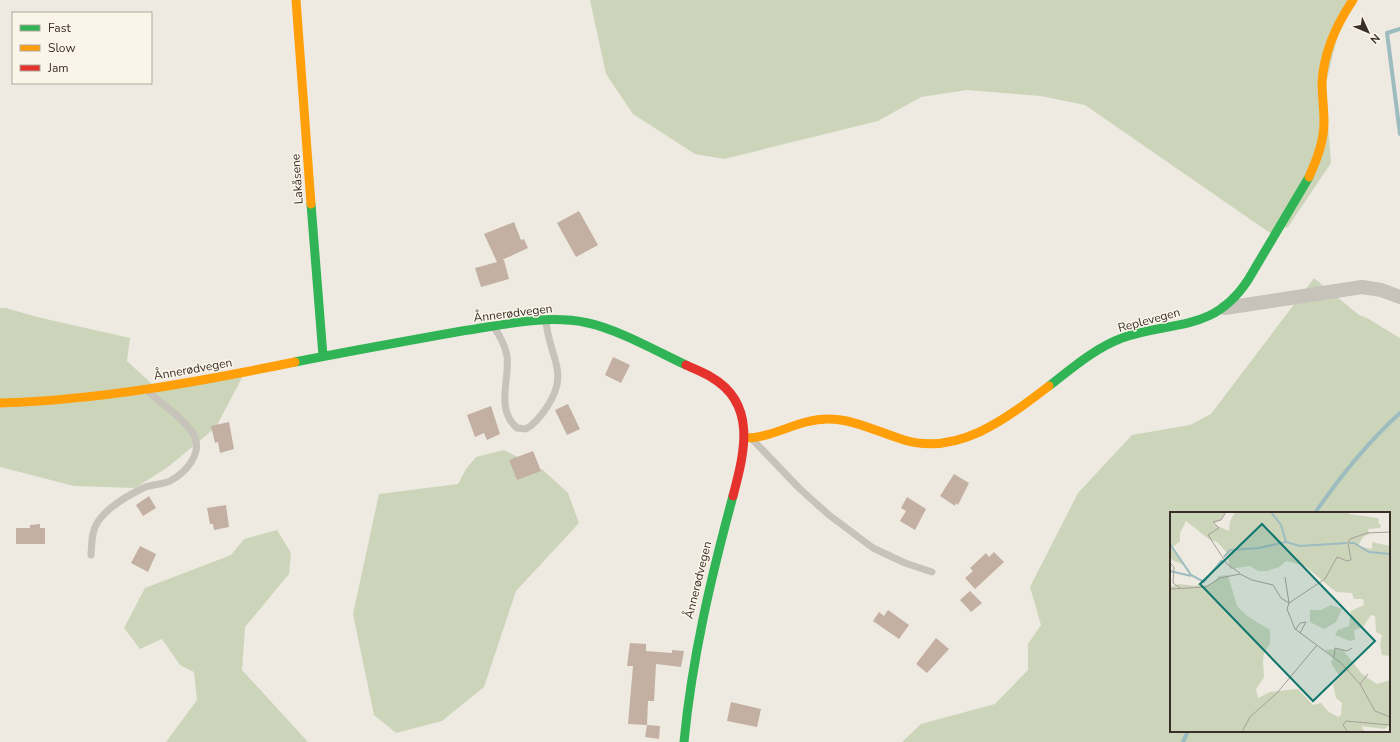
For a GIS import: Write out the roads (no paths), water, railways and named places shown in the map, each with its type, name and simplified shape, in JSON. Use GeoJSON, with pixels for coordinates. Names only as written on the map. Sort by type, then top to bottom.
{"type":"FeatureCollection","features":[{"type":"Feature","properties":{"kind":"street","name":"Lakåsene"},"geometry":{"type":"LineString","coordinates":[[296,0],[323,356]]}},
{"type":"Feature","properties":{"kind":"street","name":"Replevegen"},"geometry":{"type":"LineString","coordinates":[[749,438],[805,422],[830,419],[852,423],[888,436],[918,443],[954,441],[973,435],[994,424],[1075,366],[1110,344],[1134,335],[1203,319],[1225,308],[1236,297],[1297,198],[1316,161],[1322,143],[1324,126],[1322,90],[1324,63],[1328,46],[1334,32],[1353,0]]}},
{"type":"Feature","properties":{"kind":"street"},"geometry":{"type":"LineString","coordinates":[[1225,308],[1362,287],[1381,290],[1400,297]]}},
{"type":"Feature","properties":{"kind":"street","name":"Ånnerødvegen"},"geometry":{"type":"LineString","coordinates":[[0,403],[72,400],[189,383],[408,340],[546,319],[589,323],[630,339],[712,377],[731,394],[738,406],[749,438],[704,600],[696,644],[684,742]]}},
{"type":"Feature","properties":{"kind":"lane"},"geometry":{"type":"LineString","coordinates":[[494,327],[501,338],[507,356],[504,394],[508,417],[517,428],[526,429],[536,423],[541,416],[550,402],[558,382],[558,369],[547,336],[546,319]]}},
{"type":"Feature","properties":{"kind":"lane"},"geometry":{"type":"LineString","coordinates":[[91,556],[92,534],[97,522],[109,510],[128,496],[145,487],[161,484],[177,476],[191,463],[196,453],[196,441],[192,431],[182,420],[145,389]]}},
{"type":"Feature","properties":{"kind":"lane"},"geometry":{"type":"LineString","coordinates":[[749,438],[800,489],[829,515],[873,548],[905,563],[932,572]]}},
{"type":"Feature","properties":{"kind":"waterway"},"geometry":{"type":"LineString","coordinates":[[1400,29],[1387,33],[1400,134]]}},
{"type":"Feature","properties":{"kind":"waterway"},"geometry":{"type":"LineString","coordinates":[[1316,512],[1354,461],[1400,413]]}},
{"type":"Feature","properties":{"kind":"waterway"},"geometry":{"type":"LineString","coordinates":[[1183,742],[1188,732]]}}]}
